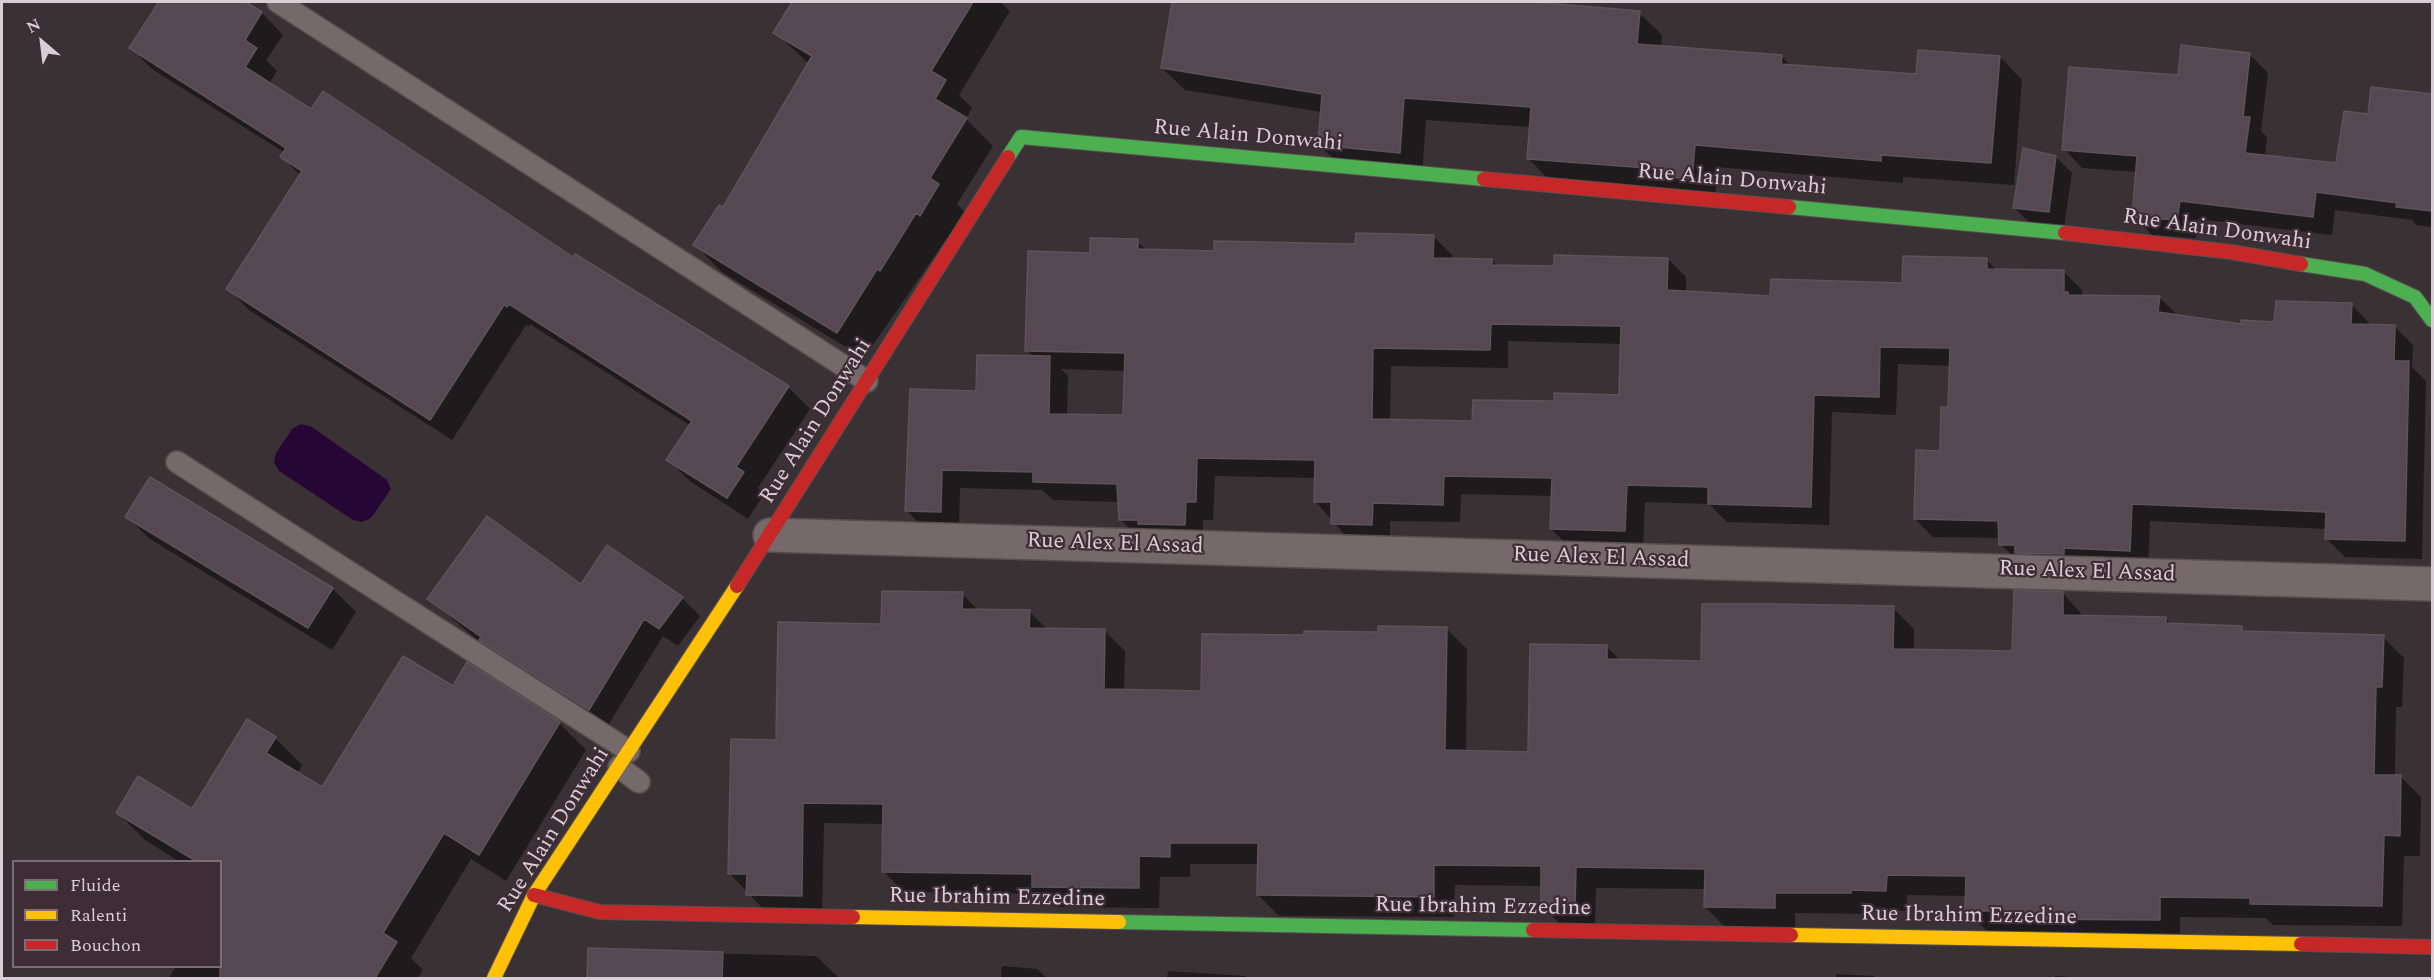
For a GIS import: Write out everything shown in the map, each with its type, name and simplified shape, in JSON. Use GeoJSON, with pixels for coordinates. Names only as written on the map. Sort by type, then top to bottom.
{"type":"FeatureCollection","features":[{"type":"Feature","properties":{"kind":"street","name":"Rue Alain Donwahi"},"geometry":{"type":"LineString","coordinates":[[497,975],[534,895],[770,535],[1021,137],[2034,229],[2231,252],[2365,274],[2415,297],[2433,320]]}},
{"type":"Feature","properties":{"kind":"street","name":"Rue Alex El Assad"},"geometry":{"type":"LineString","coordinates":[[770,535],[2433,584]]}},
{"type":"Feature","properties":{"kind":"street","name":"Rue Ibrahim Ezzedine"},"geometry":{"type":"LineString","coordinates":[[534,895],[600,912],[2433,947]]}},
{"type":"Feature","properties":{"kind":"lane"},"geometry":{"type":"LineString","coordinates":[[278,2],[867,381]]}},
{"type":"Feature","properties":{"kind":"lane"},"geometry":{"type":"LineString","coordinates":[[177,462],[624,759],[639,782]]}},
{"type":"Feature","properties":{"kind":"shaded area"},"geometry":{"type":"Polygon","coordinates":[[[301,424],[312,427],[387,480],[391,489],[371,518],[362,522],[353,520],[279,471],[274,462],[276,453],[292,429],[301,424]]]}},
{"type":"Feature","properties":{"kind":"building"},"geometry":{"type":"Polygon","coordinates":[[[159,2],[246,2],[262,12],[245,40],[257,48],[245,67],[311,109],[323,91],[573,257],[575,254],[789,386],[736,467],[744,472],[727,498],[666,460],[692,421],[509,304],[507,307],[504,305],[430,420],[226,289],[302,171],[280,157],[286,148],[129,48],[159,2]]]}},
{"type":"Feature","properties":{"kind":"building"},"geometry":{"type":"Polygon","coordinates":[[[792,2],[973,2],[931,71],[946,80],[935,99],[967,118],[930,178],[939,184],[920,216],[916,213],[880,271],[877,269],[837,333],[693,245],[719,205],[723,207],[812,56],[773,33],[792,2]]]}},
{"type":"Feature","properties":{"kind":"building"},"geometry":{"type":"Polygon","coordinates":[[[1172,2],[1534,2],[1640,11],[1637,44],[1782,55],[1781,64],[1916,74],[1918,50],[2000,56],[1991,163],[1881,155],[1881,161],[1695,145],[1692,179],[1659,176],[1660,169],[1527,159],[1531,107],[1404,98],[1400,153],[1318,145],[1322,94],[1161,68],[1172,2]]]}},
{"type":"Feature","properties":{"kind":"building"},"geometry":{"type":"Polygon","coordinates":[[[2181,45],[2250,53],[2243,117],[2250,117],[2245,153],[2336,163],[2344,111],[2368,114],[2371,87],[2433,94],[2433,211],[2396,207],[2397,203],[2316,192],[2313,217],[2180,201],[2177,220],[2132,217],[2137,156],[2062,150],[2069,67],[2178,75],[2181,45]]]}},
{"type":"Feature","properties":{"kind":"building"},"geometry":{"type":"Polygon","coordinates":[[[2023,148],[2056,156],[2049,212],[2013,208],[2023,148]]]}},
{"type":"Feature","properties":{"kind":"building"},"geometry":{"type":"Polygon","coordinates":[[[1356,233],[1434,235],[1433,258],[1492,259],[1492,265],[1554,266],[1554,255],[1668,258],[1667,290],[1770,296],[1771,279],[1902,283],[1903,256],[1987,258],[1987,269],[2064,270],[2064,292],[2068,292],[2068,295],[2160,296],[2158,312],[2241,324],[2241,320],[2274,322],[2276,301],[2352,303],[2351,324],[2395,325],[2394,361],[2409,361],[2405,541],[2325,539],[2326,512],[2132,504],[2130,551],[2064,548],[2064,554],[2015,553],[2015,545],[1999,545],[1998,521],[1914,519],[1916,450],[1940,451],[1941,407],[1948,407],[1950,348],[1880,347],[1879,397],[1814,395],[1811,507],[1708,504],[1708,487],[1627,485],[1625,531],[1550,529],[1552,478],[1444,476],[1443,505],[1373,503],[1372,525],[1331,524],[1331,502],[1314,502],[1315,460],[1197,458],[1196,502],[1186,502],[1185,525],[1138,524],[1138,520],[1119,520],[1117,484],[1033,482],[1033,472],[942,470],[941,512],[905,511],[910,389],[976,391],[977,355],[1050,356],[1049,414],[1123,415],[1125,353],[1025,351],[1028,251],[1090,253],[1090,238],[1138,239],[1138,249],[1214,251],[1214,241],[1355,244],[1356,233]],[[1491,324],[1490,350],[1373,348],[1372,419],[1472,421],[1473,400],[1554,401],[1554,393],[1619,395],[1621,326],[1491,324]]]}},
{"type":"Feature","properties":{"kind":"building"},"geometry":{"type":"Polygon","coordinates":[[[150,477],[333,588],[308,628],[125,517],[150,477]]]}},
{"type":"Feature","properties":{"kind":"building"},"geometry":{"type":"Polygon","coordinates":[[[487,516],[581,584],[607,545],[683,597],[659,629],[644,619],[589,710],[479,640],[481,637],[427,599],[487,516]]]}},
{"type":"Feature","properties":{"kind":"building"},"geometry":{"type":"Polygon","coordinates":[[[2014,590],[2063,592],[2063,615],[2166,617],[2166,623],[2242,626],[2242,631],[2384,635],[2382,687],[2376,687],[2374,775],[2401,775],[2400,836],[2384,835],[2382,906],[2250,904],[2250,898],[2160,897],[2160,920],[2019,919],[2020,911],[1965,911],[1966,876],[1887,875],[1886,891],[1775,893],[1775,908],[1704,907],[1705,869],[1576,867],[1575,907],[1541,907],[1541,866],[1434,865],[1434,897],[1257,895],[1258,843],[1170,843],[1170,857],[1139,856],[1139,888],[1032,887],[1032,874],[882,872],[883,804],[803,803],[802,896],[746,895],[747,874],[728,874],[731,739],[776,740],[778,622],[881,624],[882,591],[963,592],[962,609],[1030,610],[1029,628],[1105,629],[1104,689],[1201,691],[1202,634],[1304,635],[1304,631],[1378,632],[1378,626],[1447,627],[1445,750],[1528,752],[1530,644],[1607,645],[1607,659],[1701,661],[1702,604],[1774,604],[1894,606],[1893,649],[2012,651],[2014,590]]]}},
{"type":"Feature","properties":{"kind":"building"},"geometry":{"type":"Polygon","coordinates":[[[403,656],[453,686],[467,662],[560,722],[479,855],[444,833],[383,933],[397,942],[375,978],[220,978],[220,968],[222,968],[222,860],[194,860],[116,813],[138,776],[192,809],[247,719],[276,737],[266,753],[322,787],[403,656]]]}},
{"type":"Feature","properties":{"kind":"building"},"geometry":{"type":"Polygon","coordinates":[[[588,948],[723,952],[722,978],[587,978],[588,948]]]}},
{"type":"Feature","properties":{"kind":"traffic: fast"},"geometry":{"type":"LineString","coordinates":[[1008,157],[1021,137],[1484,179]]}},
{"type":"Feature","properties":{"kind":"traffic: fast"},"geometry":{"type":"LineString","coordinates":[[1789,207],[2065,233]]}},
{"type":"Feature","properties":{"kind":"traffic: fast"},"geometry":{"type":"LineString","coordinates":[[2301,264],[2365,274],[2415,297],[2432,320]]}},
{"type":"Feature","properties":{"kind":"traffic: fast"},"geometry":{"type":"LineString","coordinates":[[1119,922],[1533,930]]}},
{"type":"Feature","properties":{"kind":"traffic: slow"},"geometry":{"type":"LineString","coordinates":[[494,978],[534,895],[737,586]]}},
{"type":"Feature","properties":{"kind":"traffic: slow"},"geometry":{"type":"LineString","coordinates":[[853,917],[1119,922]]}},
{"type":"Feature","properties":{"kind":"traffic: slow"},"geometry":{"type":"LineString","coordinates":[[1791,935],[2301,944]]}},
{"type":"Feature","properties":{"kind":"traffic: jam"},"geometry":{"type":"LineString","coordinates":[[737,586],[1008,157]]}},
{"type":"Feature","properties":{"kind":"traffic: jam"},"geometry":{"type":"LineString","coordinates":[[1484,179],[1789,207]]}},
{"type":"Feature","properties":{"kind":"traffic: jam"},"geometry":{"type":"LineString","coordinates":[[2065,233],[2231,252],[2301,264]]}},
{"type":"Feature","properties":{"kind":"traffic: jam"},"geometry":{"type":"LineString","coordinates":[[534,895],[600,912],[853,917]]}},
{"type":"Feature","properties":{"kind":"traffic: jam"},"geometry":{"type":"LineString","coordinates":[[1533,930],[1791,935]]}},
{"type":"Feature","properties":{"kind":"traffic: jam"},"geometry":{"type":"LineString","coordinates":[[2301,944],[2432,947]]}}]}
